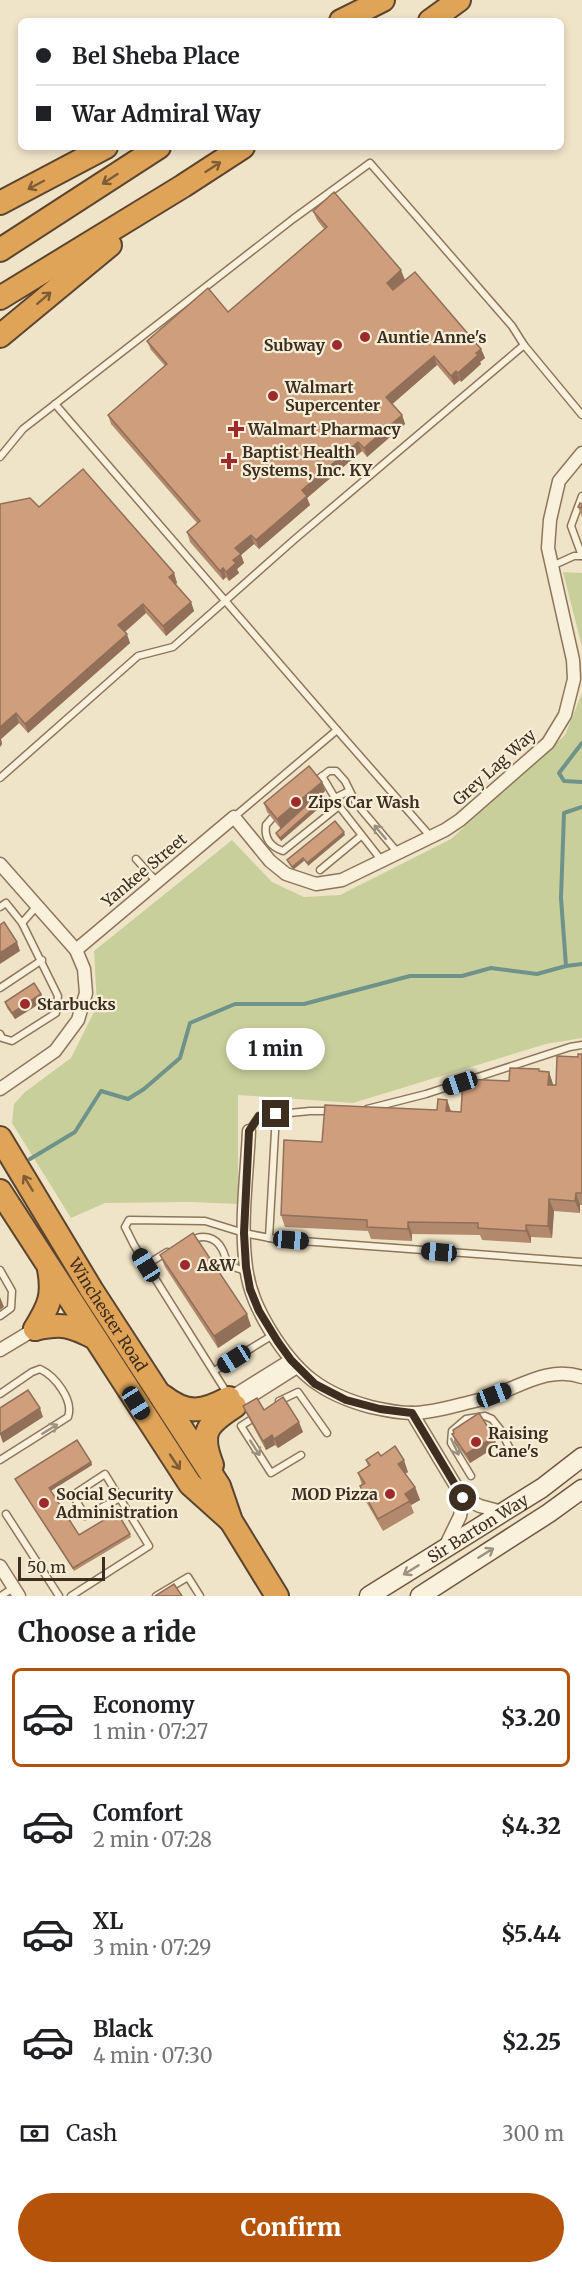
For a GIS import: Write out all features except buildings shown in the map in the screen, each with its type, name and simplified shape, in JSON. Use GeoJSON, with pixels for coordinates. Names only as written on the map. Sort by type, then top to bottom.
{"type":"FeatureCollection","features":[{"type":"Feature","properties":{"kind":"highway"},"geometry":{"type":"LineString","coordinates":[[347,18],[385,0]]}},
{"type":"Feature","properties":{"kind":"highway"},"geometry":{"type":"LineString","coordinates":[[358,18],[385,0]]}},
{"type":"Feature","properties":{"kind":"highway"},"geometry":{"type":"LineString","coordinates":[[434,18],[459,0]]}},
{"type":"Feature","properties":{"kind":"highway"},"geometry":{"type":"LineString","coordinates":[[0,203],[100,150]]}},
{"type":"Feature","properties":{"kind":"highway"},"geometry":{"type":"LineString","coordinates":[[0,250],[154,150]]}},
{"type":"Feature","properties":{"kind":"highway"},"geometry":{"type":"LineString","coordinates":[[0,298],[238,150]]}},
{"type":"Feature","properties":{"kind":"highway"},"geometry":{"type":"LineString","coordinates":[[0,336],[54,289],[183,186]]}},
{"type":"Feature","properties":{"kind":"highway","name":"Winchester Road"},"geometry":{"type":"LineString","coordinates":[[0,1138],[91,1289],[219,1486],[231,1521],[277,1596]]}},
{"type":"Feature","properties":{"kind":"highway","name":"Winchester Road"},"geometry":{"type":"LineString","coordinates":[[0,1191],[190,1484],[231,1521]]}},
{"type":"Feature","properties":{"kind":"highway"},"geometry":{"type":"LineString","coordinates":[[34,1329],[50,1302],[52,1285],[48,1265]]}},
{"type":"Feature","properties":{"kind":"highway"},"geometry":{"type":"LineString","coordinates":[[34,1329],[57,1324],[74,1327],[96,1339]]}},
{"type":"Feature","properties":{"kind":"highway"},"geometry":{"type":"LineString","coordinates":[[158,1391],[173,1404],[196,1410],[232,1402]]}},
{"type":"Feature","properties":{"kind":"highway"},"geometry":{"type":"LineString","coordinates":[[219,1486],[206,1450],[205,1439],[207,1430],[214,1419],[232,1402]]}},
{"type":"Feature","properties":{"kind":"main road","name":"Sir Barton Way"},"geometry":{"type":"LineString","coordinates":[[369,1596],[542,1488],[582,1457]]}},
{"type":"Feature","properties":{"kind":"main road","name":"Sir Barton Way"},"geometry":{"type":"LineString","coordinates":[[420,1596],[582,1490]]}},
{"type":"Feature","properties":{"kind":"street","name":"Grey Lag Way"},"geometry":{"type":"LineString","coordinates":[[234,817],[270,861],[286,874],[316,884],[342,880],[398,854],[460,820],[548,743],[565,715],[574,679],[573,660],[548,548],[550,520],[559,481],[582,453]]}},
{"type":"Feature","properties":{"kind":"street","name":"Yankee Street"},"geometry":{"type":"LineString","coordinates":[[76,950],[234,817]]}},
{"type":"Feature","properties":{"kind":"street"},"geometry":{"type":"LineString","coordinates":[[0,1089],[55,1051],[78,1020],[86,993],[84,969],[76,950],[1,867]]}},
{"type":"Feature","properties":{"kind":"street"},"geometry":{"type":"LineString","coordinates":[[249,1131],[244,1233],[246,1271],[250,1289],[273,1335],[294,1364],[315,1384],[346,1400],[380,1409],[412,1413],[482,1399],[551,1373],[572,1373],[582,1377]]}},
{"type":"Feature","properties":{"kind":"street"},"geometry":{"type":"LineString","coordinates":[[0,1350],[34,1329]]}},
{"type":"Feature","properties":{"kind":"street"},"geometry":{"type":"LineString","coordinates":[[232,1402],[294,1364]]}},
{"type":"Feature","properties":{"kind":"street"},"geometry":{"type":"LineString","coordinates":[[412,1413],[463,1498],[502,1512]]}},
{"type":"Feature","properties":{"kind":"street"},"geometry":{"type":"LineString","coordinates":[[443,1550],[460,1516],[463,1498]]}},
{"type":"Feature","properties":{"kind":"street"},"geometry":{"type":"LineString","coordinates":[[0,1566],[17,1592]]}},
{"type":"Feature","properties":{"kind":"lane"},"geometry":{"type":"LineString","coordinates":[[0,457],[23,429],[293,219],[370,163],[512,326],[524,345],[582,415]]}},
{"type":"Feature","properties":{"kind":"lane"},"geometry":{"type":"LineString","coordinates":[[0,778],[138,656],[173,647],[524,345]]}},
{"type":"Feature","properties":{"kind":"lane"},"geometry":{"type":"LineString","coordinates":[[55,404],[431,837]]}},
{"type":"Feature","properties":{"kind":"lane"},"geometry":{"type":"LineString","coordinates":[[551,567],[574,556],[582,556],[571,526],[582,496]]}},
{"type":"Feature","properties":{"kind":"lane"},"geometry":{"type":"LineString","coordinates":[[234,817],[337,730]]}},
{"type":"Feature","properties":{"kind":"lane"},"geometry":{"type":"LineString","coordinates":[[316,781],[329,771],[336,771],[345,781],[356,803]]}},
{"type":"Feature","properties":{"kind":"lane"},"geometry":{"type":"LineString","coordinates":[[322,776],[339,806],[382,862]]}},
{"type":"Feature","properties":{"kind":"lane"},"geometry":{"type":"LineString","coordinates":[[335,798],[349,791]]}},
{"type":"Feature","properties":{"kind":"lane"},"geometry":{"type":"LineString","coordinates":[[272,818],[266,825],[267,839],[270,844],[283,851],[339,806]]}},
{"type":"Feature","properties":{"kind":"lane"},"geometry":{"type":"LineString","coordinates":[[361,809],[398,854]]}},
{"type":"Feature","properties":{"kind":"lane"},"geometry":{"type":"LineString","coordinates":[[320,870],[361,836]]}},
{"type":"Feature","properties":{"kind":"lane"},"geometry":{"type":"LineString","coordinates":[[136,859],[156,881]]}},
{"type":"Feature","properties":{"kind":"lane"},"geometry":{"type":"LineString","coordinates":[[0,907],[6,903],[21,923],[42,960],[58,996],[56,1013],[12,1041],[2,1038],[0,1034]]}},
{"type":"Feature","properties":{"kind":"lane"},"geometry":{"type":"LineString","coordinates":[[21,923],[37,906]]}},
{"type":"Feature","properties":{"kind":"lane"},"geometry":{"type":"LineString","coordinates":[[0,988],[42,960]]}},
{"type":"Feature","properties":{"kind":"lane"},"geometry":{"type":"LineString","coordinates":[[357,1112],[426,1094],[582,1045]]}},
{"type":"Feature","properties":{"kind":"lane"},"geometry":{"type":"LineString","coordinates":[[249,1131],[259,1116],[310,1111],[334,1112]]}},
{"type":"Feature","properties":{"kind":"lane"},"geometry":{"type":"LineString","coordinates":[[269,1238],[276,1114]]}},
{"type":"Feature","properties":{"kind":"lane"},"geometry":{"type":"LineString","coordinates":[[232,1402],[146,1265],[125,1227],[129,1220],[205,1221],[269,1238],[582,1262]]}},
{"type":"Feature","properties":{"kind":"lane"},"geometry":{"type":"LineString","coordinates":[[181,1246],[195,1238],[205,1236],[215,1240],[222,1248],[227,1262],[234,1268],[246,1271]]}},
{"type":"Feature","properties":{"kind":"lane"},"geometry":{"type":"LineString","coordinates":[[146,1265],[172,1248]]}},
{"type":"Feature","properties":{"kind":"lane"},"geometry":{"type":"LineString","coordinates":[[0,1270],[12,1291],[11,1308],[0,1316]]}},
{"type":"Feature","properties":{"kind":"lane"},"geometry":{"type":"LineString","coordinates":[[214,1371],[273,1335]]}},
{"type":"Feature","properties":{"kind":"lane"},"geometry":{"type":"LineString","coordinates":[[0,1394],[40,1369],[50,1374],[67,1398],[70,1410],[68,1417],[0,1460]]}},
{"type":"Feature","properties":{"kind":"lane"},"geometry":{"type":"LineString","coordinates":[[273,1404],[298,1392],[327,1432]]}},
{"type":"Feature","properties":{"kind":"lane"},"geometry":{"type":"LineString","coordinates":[[265,1410],[241,1426],[271,1473],[301,1455]]}},
{"type":"Feature","properties":{"kind":"lane"},"geometry":{"type":"LineString","coordinates":[[471,1476],[451,1443],[452,1431],[466,1419],[484,1416],[492,1419],[511,1450]]}},
{"type":"Feature","properties":{"kind":"lane"},"geometry":{"type":"LineString","coordinates":[[71,1596],[149,1546],[120,1497],[105,1473],[72,1495],[85,1516],[120,1497]]}},
{"type":"Feature","properties":{"kind":"lane"},"geometry":{"type":"LineString","coordinates":[[6,1514],[59,1596]]}},
{"type":"Feature","properties":{"kind":"lane"},"geometry":{"type":"LineString","coordinates":[[156,1596],[188,1577],[200,1596]]}},
{"type":"Feature","properties":{"kind":"lane"},"geometry":{"type":"LineString","coordinates":[[1,1596],[17,1592]]}},
{"type":"Feature","properties":{"kind":"green space"},"geometry":{"type":"Polygon","coordinates":[[[563,572],[582,573],[582,647],[563,572]]]}},
{"type":"Feature","properties":{"kind":"green space"},"geometry":{"type":"Polygon","coordinates":[[[582,693],[582,1038],[546,1044],[353,1103],[238,1095],[238,1204],[105,1203],[71,1218],[12,1123],[14,1104],[25,1092],[71,1058],[97,1006],[94,951],[232,840],[272,882],[304,897],[340,895],[451,839],[565,735],[582,693]]]}},
{"type":"Feature","properties":{"kind":"waterway"},"geometry":{"type":"LineString","coordinates":[[582,743],[559,773],[564,781],[582,782]]}},
{"type":"Feature","properties":{"kind":"waterway"},"geometry":{"type":"LineString","coordinates":[[30,1159],[75,1132],[101,1091],[128,1099],[144,1089],[180,1058],[190,1023],[235,1004],[304,1004],[410,976],[462,976],[491,968],[537,974],[566,966],[561,898],[564,813],[582,807]]}},
{"type":"Feature","properties":{"kind":"waterway"},"geometry":{"type":"LineString","coordinates":[[566,966],[582,964]]}},
{"type":"Feature","properties":{"kind":"place","name":"Auntie Anne's"},"geometry":{"type":"Point","coordinates":[365,337]}},
{"type":"Feature","properties":{"kind":"place","name":"Subway"},"geometry":{"type":"Point","coordinates":[337,345]}},
{"type":"Feature","properties":{"kind":"place","name":"Walmart Supercenter"},"geometry":{"type":"Point","coordinates":[273,396]}},
{"type":"Feature","properties":{"kind":"place","name":"Walmart Pharmacy"},"geometry":{"type":"Point","coordinates":[236,429]}},
{"type":"Feature","properties":{"kind":"place","name":"Baptist Health Systems, Inc. KY"},"geometry":{"type":"Point","coordinates":[229,461]}},
{"type":"Feature","properties":{"kind":"place","name":"Zips Car Wash"},"geometry":{"type":"Point","coordinates":[296,802]}},
{"type":"Feature","properties":{"kind":"place","name":"Starbucks"},"geometry":{"type":"Point","coordinates":[25,1004]}},
{"type":"Feature","properties":{"kind":"place","name":"A&W"},"geometry":{"type":"Point","coordinates":[185,1265]}},
{"type":"Feature","properties":{"kind":"place","name":"Raising Cane's"},"geometry":{"type":"Point","coordinates":[476,1442]}},
{"type":"Feature","properties":{"kind":"place","name":"MOD Pizza"},"geometry":{"type":"Point","coordinates":[390,1494]}},
{"type":"Feature","properties":{"kind":"place","name":"Social Security Administration"},"geometry":{"type":"Point","coordinates":[44,1503]}},
{"type":"Feature","properties":{"kind":"route"},"geometry":{"type":"LineString","coordinates":[[276,1114],[259,1116],[249,1131],[244,1233],[250,1289],[259,1311],[291,1360],[315,1384],[346,1400],[380,1409],[412,1413],[463,1498]]}}]}
